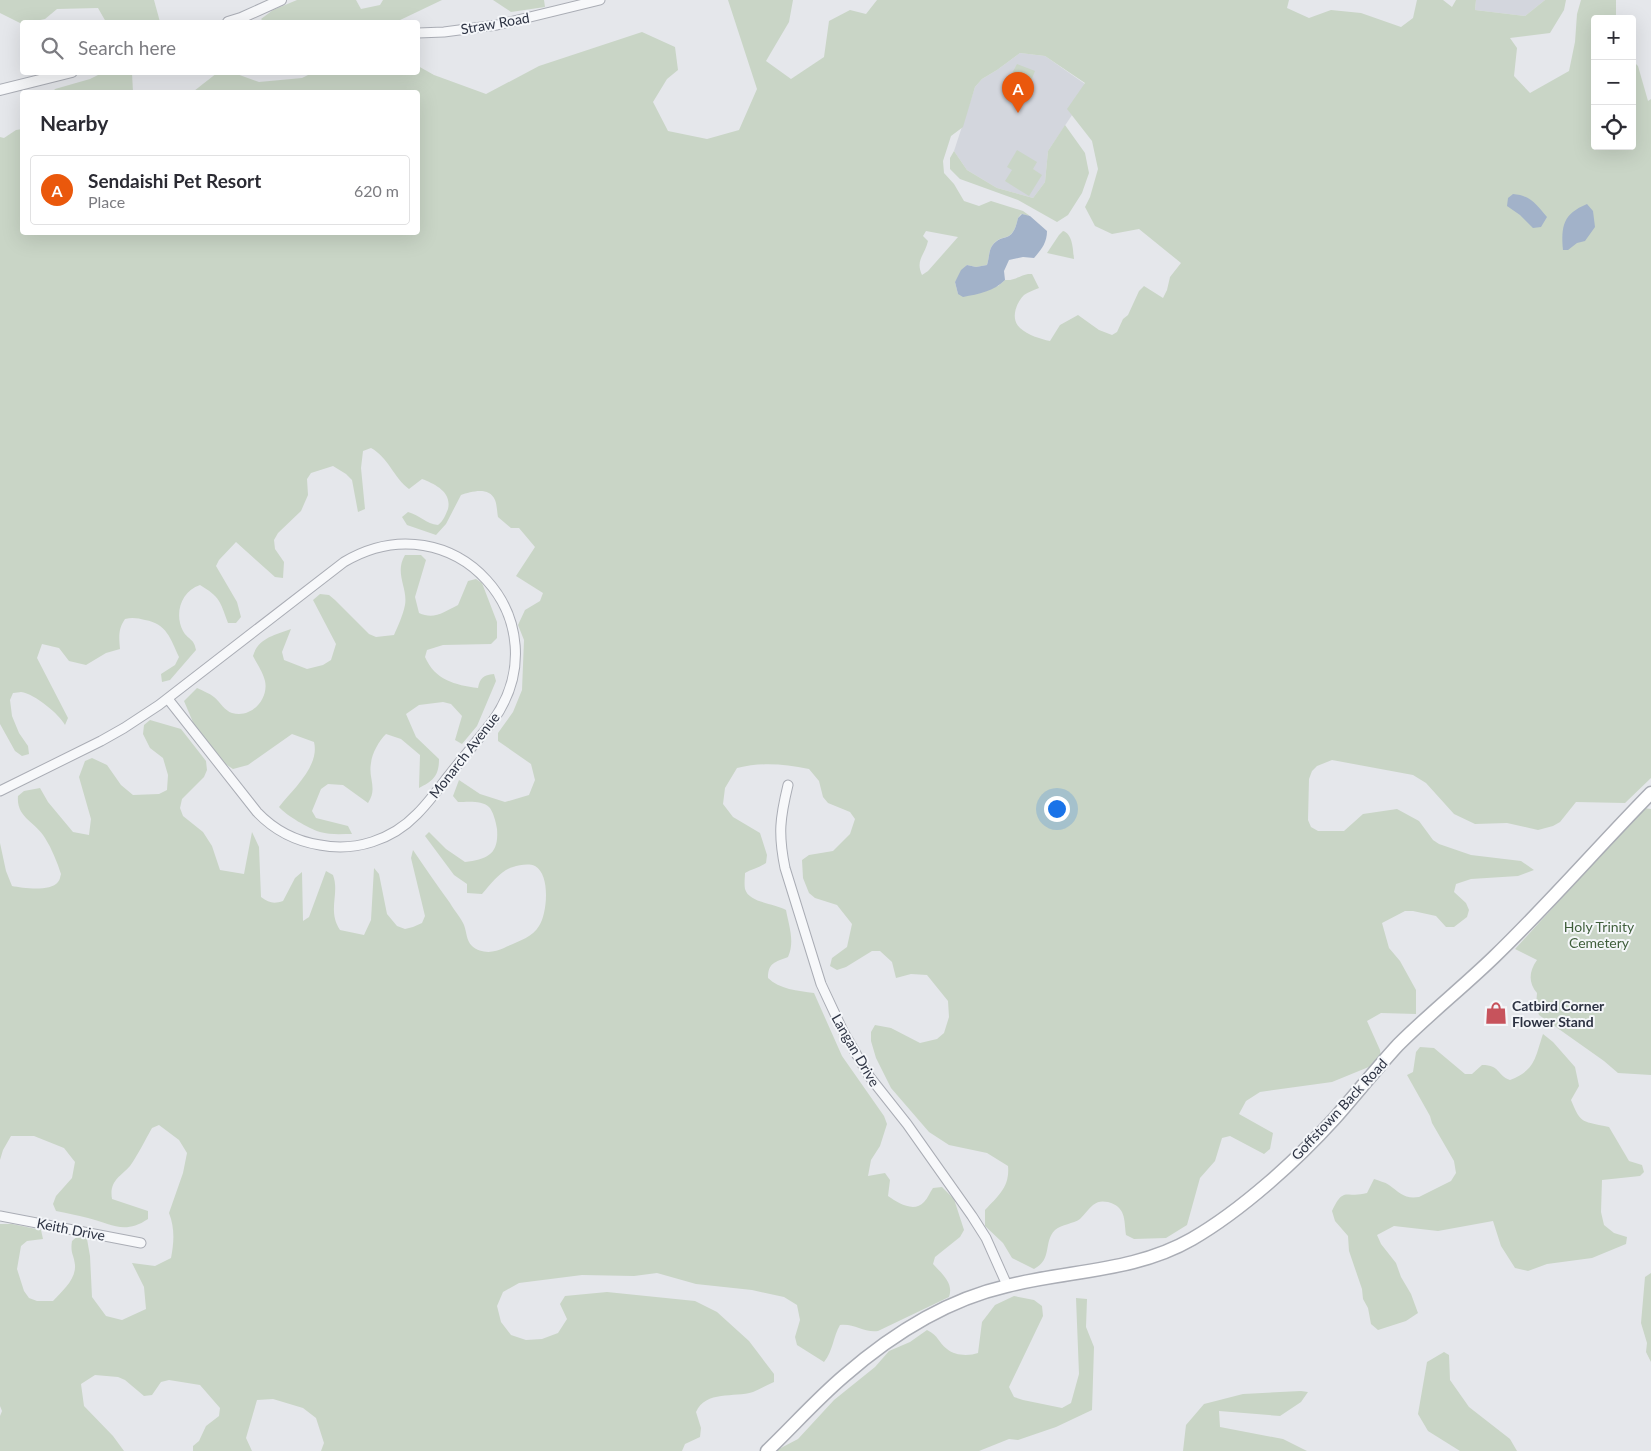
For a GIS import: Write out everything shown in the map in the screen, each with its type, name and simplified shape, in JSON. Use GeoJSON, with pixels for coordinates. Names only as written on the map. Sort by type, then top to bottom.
{"type":"FeatureCollection","features":[{"type":"Feature","properties":{"kind":"main road","name":"Goffstown Back Road"},"geometry":{"type":"LineString","coordinates":[[767,1451],[820,1398],[866,1358],[946,1306],[986,1291],[1007,1286],[1125,1265],[1151,1258],[1194,1238],[1243,1203],[1310,1145],[1397,1047],[1508,943],[1651,793]]}},
{"type":"Feature","properties":{"kind":"street"},"geometry":{"type":"LineString","coordinates":[[245,20],[281,0]]}},
{"type":"Feature","properties":{"kind":"street","name":"Straw Road"},"geometry":{"type":"LineString","coordinates":[[420,33],[444,32],[497,25],[600,0]]}},
{"type":"Feature","properties":{"kind":"street"},"geometry":{"type":"LineString","coordinates":[[0,90],[60,75]]}},
{"type":"Feature","properties":{"kind":"street","name":"Monarch Avenue"},"geometry":{"type":"LineString","coordinates":[[0,791],[113,734],[168,699],[344,562],[368,549],[386,545],[413,543],[449,552],[465,561],[486,579],[497,594],[506,610],[513,636],[515,654],[512,682],[502,707],[492,722],[417,814],[403,827],[387,836],[360,845],[332,847],[314,844],[287,834],[271,825],[257,812],[168,699]]}},
{"type":"Feature","properties":{"kind":"street","name":"Langan Drive"},"geometry":{"type":"LineString","coordinates":[[788,785],[780,823],[781,851],[787,877],[824,992],[843,1031],[869,1076],[937,1165],[986,1238],[1007,1286]]}},
{"type":"Feature","properties":{"kind":"street","name":"Keith Drive"},"geometry":{"type":"LineString","coordinates":[[0,1216],[141,1243]]}},
{"type":"Feature","properties":{"kind":"shaded area"},"geometry":{"type":"Polygon","coordinates":[[[1476,0],[1545,0],[1525,16],[1475,10],[1476,0]]]}},
{"type":"Feature","properties":{"kind":"shaded area"},"geometry":{"type":"Polygon","coordinates":[[[1020,53],[1045,56],[1085,84],[1068,109],[1072,115],[1048,151],[1045,182],[1033,198],[997,188],[967,170],[954,151],[975,87],[982,79],[1020,53]]]}},
{"type":"Feature","properties":{"kind":"green space"},"geometry":{"type":"Polygon","coordinates":[[[0,0],[154,0],[159,20],[105,20],[98,8],[57,9],[45,19],[20,20],[20,23],[0,13],[0,0]]]}},
{"type":"Feature","properties":{"kind":"green space"},"geometry":{"type":"Polygon","coordinates":[[[297,0],[356,0],[361,9],[380,5],[383,0],[442,0],[400,20],[261,19],[273,10],[297,0]]]}},
{"type":"Feature","properties":{"kind":"green space"},"geometry":{"type":"Polygon","coordinates":[[[493,0],[544,0],[545,7],[511,12],[493,0]]]}},
{"type":"Feature","properties":{"kind":"green space"},"geometry":{"type":"Polygon","coordinates":[[[728,0],[793,0],[789,22],[766,61],[791,79],[824,57],[829,21],[850,10],[866,14],[877,0],[1289,0],[1287,8],[1309,18],[1331,10],[1361,13],[1401,27],[1413,18],[1417,0],[1443,0],[1452,7],[1456,0],[1476,0],[1475,10],[1525,16],[1545,0],[1566,0],[1564,10],[1550,33],[1510,38],[1517,48],[1514,76],[1530,93],[1569,71],[1575,42],[1577,14],[1581,0],[1616,0],[1616,15],[1591,15],[1591,150],[1636,150],[1636,64],[1648,101],[1651,99],[1651,778],[1625,803],[1576,802],[1560,822],[1538,830],[1507,823],[1475,824],[1454,814],[1426,783],[1413,775],[1332,760],[1317,766],[1312,771],[1309,779],[1308,820],[1311,827],[1318,831],[1344,831],[1363,814],[1397,809],[1419,821],[1433,840],[1439,844],[1471,855],[1521,861],[1534,870],[1518,876],[1471,879],[1456,884],[1454,892],[1466,903],[1469,910],[1467,917],[1454,927],[1446,927],[1436,916],[1413,911],[1405,911],[1382,923],[1389,948],[1400,961],[1416,990],[1416,1014],[1381,1013],[1367,1021],[1380,1050],[1381,1057],[1376,1064],[1332,1082],[1260,1092],[1246,1101],[1239,1114],[1273,1133],[1270,1149],[1264,1154],[1230,1136],[1222,1138],[1215,1161],[1200,1178],[1187,1225],[1166,1238],[1134,1239],[1126,1235],[1121,1210],[1114,1204],[1098,1202],[1080,1219],[1055,1230],[1049,1240],[1044,1260],[1034,1269],[1012,1258],[1003,1243],[985,1226],[985,1210],[1002,1191],[1007,1180],[1008,1166],[987,1153],[949,1145],[929,1132],[891,1088],[876,1058],[871,1041],[871,1032],[875,1025],[891,1028],[920,1043],[937,1039],[944,1033],[949,1017],[948,1001],[927,975],[911,974],[896,978],[892,962],[880,951],[872,951],[846,967],[837,970],[830,966],[832,958],[847,947],[852,924],[837,905],[815,898],[809,893],[803,878],[802,860],[809,855],[833,851],[850,834],[855,819],[850,812],[828,803],[823,797],[819,781],[809,769],[773,764],[737,768],[725,788],[723,804],[733,817],[760,833],[767,855],[766,863],[745,873],[745,889],[751,897],[786,910],[791,934],[791,946],[788,957],[771,966],[768,978],[783,987],[814,993],[842,1056],[884,1116],[887,1124],[880,1146],[871,1160],[868,1176],[885,1173],[890,1180],[888,1196],[906,1206],[916,1207],[920,1205],[933,1188],[942,1187],[954,1199],[964,1230],[960,1237],[935,1257],[933,1264],[949,1283],[949,1297],[878,1331],[868,1331],[850,1325],[840,1325],[824,1362],[797,1345],[795,1337],[800,1320],[797,1305],[784,1297],[752,1290],[696,1284],[657,1273],[634,1276],[582,1275],[519,1283],[503,1292],[497,1306],[501,1322],[511,1335],[526,1340],[542,1339],[558,1333],[567,1319],[560,1304],[565,1296],[607,1292],[695,1301],[717,1312],[749,1341],[774,1374],[774,1382],[746,1394],[721,1396],[706,1400],[696,1412],[701,1428],[700,1437],[685,1444],[682,1451],[321,1451],[324,1443],[316,1418],[303,1408],[273,1399],[257,1400],[246,1438],[252,1451],[193,1451],[193,1446],[199,1441],[206,1426],[219,1416],[220,1408],[200,1385],[169,1380],[161,1382],[152,1395],[144,1396],[125,1380],[118,1377],[95,1375],[81,1384],[84,1406],[113,1436],[124,1451],[0,1451],[0,1416],[2,1411],[0,1406],[0,1224],[12,1224],[41,1230],[43,1239],[27,1241],[21,1246],[17,1269],[24,1291],[29,1298],[37,1301],[53,1301],[68,1285],[75,1270],[71,1248],[72,1241],[80,1234],[87,1239],[90,1256],[92,1297],[106,1316],[122,1320],[146,1309],[144,1287],[132,1263],[155,1266],[171,1258],[173,1235],[169,1213],[183,1173],[187,1153],[179,1140],[159,1125],[152,1128],[133,1162],[116,1180],[112,1188],[112,1199],[148,1211],[148,1219],[140,1224],[125,1227],[118,1227],[56,1211],[53,1204],[56,1196],[72,1178],[75,1162],[64,1148],[34,1136],[11,1136],[0,1160],[0,843],[6,871],[12,886],[36,889],[49,887],[58,882],[61,874],[45,838],[20,810],[18,796],[24,791],[40,788],[48,802],[73,832],[89,835],[91,819],[79,777],[85,761],[92,758],[107,765],[121,785],[133,795],[159,794],[167,790],[168,775],[163,758],[150,748],[143,734],[144,725],[150,720],[181,729],[206,761],[207,770],[204,777],[182,799],[180,808],[183,816],[203,832],[212,846],[220,870],[244,874],[252,832],[259,847],[261,897],[272,902],[283,901],[295,878],[302,872],[303,921],[309,917],[326,871],[333,875],[335,882],[334,916],[340,930],[364,935],[371,920],[374,868],[379,874],[387,914],[397,926],[405,929],[422,923],[425,916],[411,858],[413,850],[461,920],[470,944],[476,949],[488,952],[500,950],[532,934],[542,920],[546,895],[544,877],[535,866],[527,864],[515,866],[504,871],[482,894],[467,893],[467,884],[454,875],[425,836],[429,832],[446,849],[465,862],[486,857],[494,850],[497,837],[497,829],[492,811],[482,803],[458,802],[453,796],[459,780],[480,794],[505,802],[529,795],[535,780],[531,764],[498,741],[498,733],[513,712],[522,690],[524,640],[518,625],[525,610],[540,601],[543,593],[516,576],[535,547],[519,528],[511,528],[498,517],[495,500],[489,493],[484,491],[461,495],[446,524],[436,535],[407,525],[402,517],[408,512],[438,525],[443,520],[448,509],[449,503],[445,493],[437,486],[422,479],[409,489],[382,457],[371,448],[363,451],[361,468],[365,509],[358,512],[352,480],[346,474],[333,466],[311,473],[307,479],[308,495],[301,511],[278,533],[274,540],[275,549],[284,562],[283,578],[275,577],[236,542],[219,560],[216,566],[237,602],[241,617],[236,623],[228,623],[216,596],[207,589],[200,585],[188,592],[181,604],[179,617],[183,631],[194,643],[196,650],[170,680],[162,682],[161,674],[175,665],[179,657],[167,633],[163,628],[152,622],[135,618],[125,619],[120,630],[120,649],[106,653],[86,665],[69,661],[59,648],[42,644],[37,658],[68,718],[65,725],[52,710],[33,696],[21,692],[13,693],[10,700],[12,716],[19,733],[28,746],[29,754],[22,756],[15,751],[0,724],[0,137],[4,138],[20,129],[20,235],[420,235],[420,90],[195,90],[214,75],[240,75],[259,82],[302,78],[308,75],[420,75],[420,67],[434,75],[486,94],[539,66],[642,32],[675,47],[678,70],[667,79],[653,102],[668,131],[707,139],[739,130],[757,89],[728,0]],[[1020,53],[982,79],[975,87],[963,127],[951,136],[943,161],[944,173],[954,184],[964,201],[979,206],[991,201],[1023,211],[1030,216],[1021,214],[1013,232],[996,242],[991,248],[987,265],[976,267],[967,265],[955,282],[958,294],[998,286],[1005,280],[1032,274],[1039,288],[1024,295],[1015,311],[1015,320],[1023,330],[1050,341],[1060,325],[1078,315],[1099,330],[1112,335],[1117,332],[1123,319],[1128,315],[1139,291],[1144,286],[1163,298],[1170,277],[1181,263],[1139,229],[1112,234],[1095,226],[1085,207],[1098,169],[1092,141],[1067,109],[1085,83],[1045,56],[1020,53]],[[926,231],[923,236],[928,241],[920,261],[920,270],[922,275],[928,271],[958,237],[926,231]]]}},
{"type":"Feature","properties":{"kind":"green space"},"geometry":{"type":"Polygon","coordinates":[[[1017,64],[1035,71],[1022,104],[1002,92],[1017,64]]]}},
{"type":"Feature","properties":{"kind":"green space"},"geometry":{"type":"Polygon","coordinates":[[[98,75],[132,75],[133,90],[54,90],[98,75]]]}},
{"type":"Feature","properties":{"kind":"green space"},"geometry":{"type":"Polygon","coordinates":[[[1065,125],[1085,153],[1089,173],[1082,193],[1068,215],[1057,222],[1018,200],[960,179],[950,169],[950,158],[954,151],[967,170],[997,188],[1033,198],[1045,182],[1048,151],[1065,125]]]}},
{"type":"Feature","properties":{"kind":"green space"},"geometry":{"type":"Polygon","coordinates":[[[1017,150],[1037,162],[1033,169],[1042,175],[1029,196],[1005,181],[1012,170],[1007,167],[1017,150]]]}},
{"type":"Feature","properties":{"kind":"green space"},"geometry":{"type":"Polygon","coordinates":[[[1063,231],[1071,239],[1074,259],[1047,253],[1063,231]]]}},
{"type":"Feature","properties":{"kind":"green space"},"geometry":{"type":"Polygon","coordinates":[[[405,555],[421,555],[426,560],[415,597],[419,613],[424,615],[434,615],[458,605],[468,581],[476,579],[482,583],[497,622],[497,638],[491,644],[443,645],[427,650],[425,657],[434,671],[454,683],[478,688],[483,678],[494,674],[496,681],[477,726],[462,744],[455,740],[462,716],[451,704],[443,702],[419,705],[406,714],[416,737],[439,759],[438,770],[434,777],[419,788],[420,755],[401,739],[386,734],[376,747],[372,759],[370,769],[373,788],[368,803],[343,785],[328,784],[321,789],[312,811],[316,818],[348,826],[352,834],[320,832],[298,821],[279,807],[298,785],[309,768],[315,751],[314,742],[292,734],[248,765],[233,769],[219,760],[195,727],[184,701],[197,688],[212,696],[232,713],[246,713],[252,710],[261,701],[266,688],[263,674],[253,656],[255,650],[263,641],[273,635],[291,629],[282,652],[284,660],[307,669],[323,665],[331,660],[336,644],[313,600],[320,594],[329,595],[369,634],[376,637],[394,635],[405,605],[401,568],[405,555]]]}},
{"type":"Feature","properties":{"kind":"green space","name":"Holy Trinity Cemetery"},"geometry":{"type":"Polygon","coordinates":[[[1644,808],[1651,809],[1651,1075],[1618,1073],[1539,1015],[1536,1005],[1537,993],[1531,981],[1532,968],[1537,960],[1515,949],[1644,808]]]}},
{"type":"Feature","properties":{"kind":"green space"},"geometry":{"type":"Polygon","coordinates":[[[1543,1034],[1553,1042],[1575,1067],[1579,1086],[1571,1100],[1581,1118],[1584,1121],[1609,1127],[1629,1161],[1642,1165],[1644,1172],[1640,1176],[1602,1180],[1601,1212],[1604,1225],[1614,1233],[1627,1237],[1626,1244],[1592,1258],[1547,1264],[1528,1271],[1515,1268],[1501,1246],[1493,1221],[1438,1231],[1394,1226],[1377,1235],[1381,1244],[1396,1263],[1418,1313],[1406,1321],[1378,1330],[1371,1324],[1368,1308],[1363,1299],[1362,1289],[1349,1251],[1348,1236],[1335,1221],[1332,1211],[1343,1195],[1367,1193],[1374,1179],[1387,1184],[1402,1195],[1419,1197],[1451,1181],[1456,1173],[1454,1161],[1407,1075],[1413,1072],[1416,1052],[1420,1047],[1434,1048],[1465,1074],[1472,1074],[1482,1065],[1488,1065],[1496,1068],[1502,1076],[1510,1080],[1519,1076],[1530,1067],[1536,1056],[1543,1034]]]}},
{"type":"Feature","properties":{"kind":"green space"},"geometry":{"type":"Polygon","coordinates":[[[1651,1273],[1651,1362],[1646,1352],[1647,1343],[1641,1323],[1645,1277],[1651,1273]]]}},
{"type":"Feature","properties":{"kind":"green space"},"geometry":{"type":"Polygon","coordinates":[[[1014,1296],[1034,1300],[1042,1306],[1043,1316],[1009,1387],[1014,1397],[1062,1408],[1071,1403],[1079,1374],[1076,1298],[1087,1299],[1086,1327],[1094,1347],[1092,1410],[1056,1427],[1018,1440],[1009,1439],[979,1451],[775,1451],[798,1439],[834,1400],[875,1367],[889,1351],[910,1342],[927,1330],[954,1353],[970,1355],[978,1353],[982,1322],[995,1305],[1014,1296]]]}},
{"type":"Feature","properties":{"kind":"green space"},"geometry":{"type":"Polygon","coordinates":[[[1444,1352],[1449,1355],[1450,1380],[1469,1407],[1510,1439],[1517,1451],[1460,1451],[1428,1431],[1418,1414],[1427,1362],[1444,1352]]]}},
{"type":"Feature","properties":{"kind":"green space"},"geometry":{"type":"Polygon","coordinates":[[[1308,1392],[1301,1402],[1280,1416],[1219,1411],[1220,1427],[1283,1439],[1307,1451],[1183,1451],[1186,1425],[1204,1404],[1243,1394],[1308,1392]]]}},
{"type":"Feature","properties":{"kind":"water"},"geometry":{"type":"Polygon","coordinates":[[[1513,194],[1529,199],[1547,217],[1541,227],[1533,228],[1520,215],[1507,206],[1508,198],[1513,194]]]}},
{"type":"Feature","properties":{"kind":"water"},"geometry":{"type":"Polygon","coordinates":[[[1587,204],[1593,211],[1595,227],[1585,241],[1577,243],[1568,250],[1563,250],[1563,228],[1565,222],[1573,212],[1587,204]]]}},
{"type":"Feature","properties":{"kind":"water"},"geometry":{"type":"Polygon","coordinates":[[[1022,214],[1030,216],[1047,231],[1045,243],[1039,252],[1034,258],[1023,257],[1009,260],[1004,271],[1005,280],[996,287],[963,297],[958,294],[955,282],[961,270],[967,265],[976,267],[987,265],[992,246],[1013,232],[1018,218],[1022,214]]]}},
{"type":"Feature","properties":{"kind":"place","name":"Sendaishi Pet Resort"},"geometry":{"type":"Point","coordinates":[1018,113]}},
{"type":"Feature","properties":{"kind":"place","name":"Catbird Corner Flower Stand"},"geometry":{"type":"Point","coordinates":[1496,1013]}}]}
